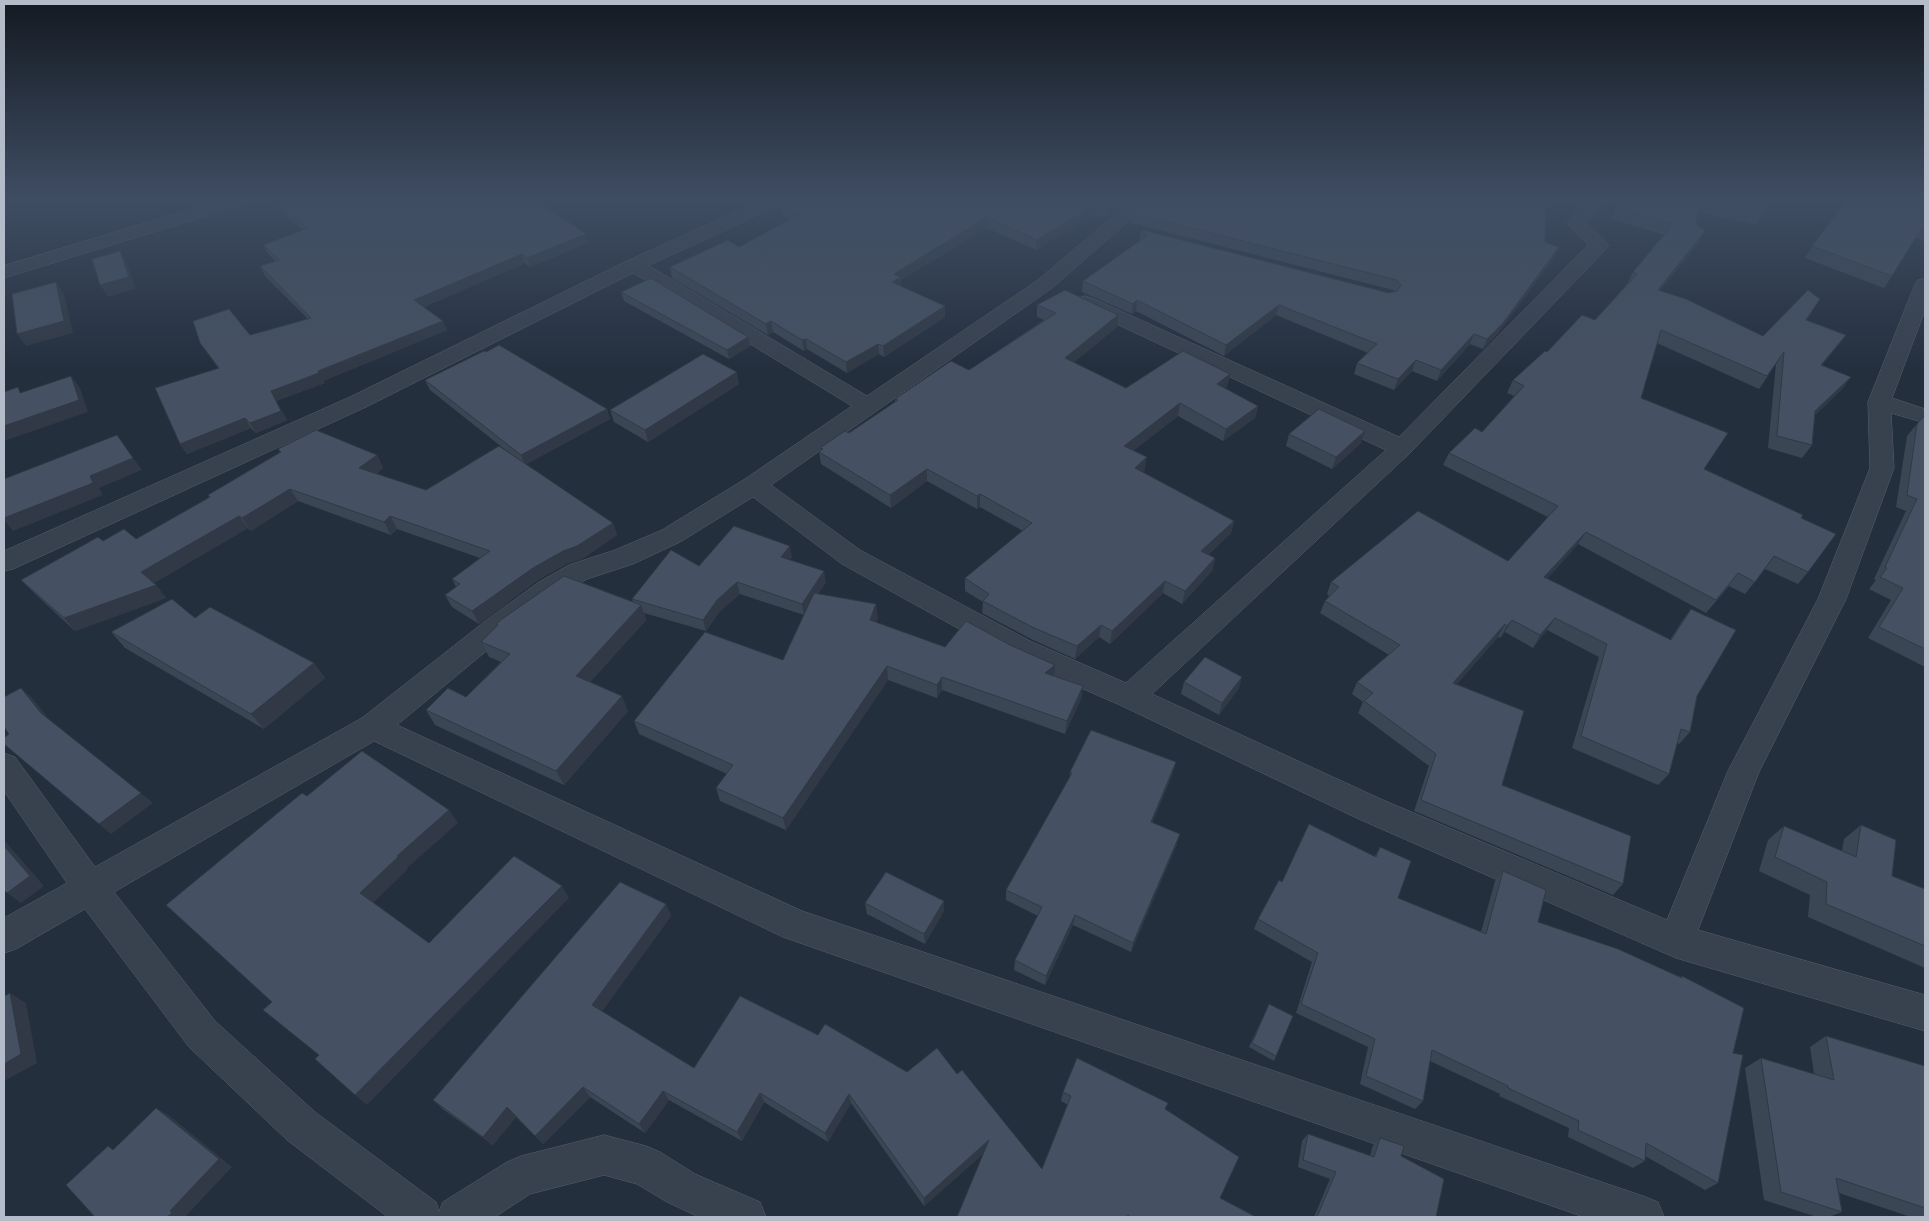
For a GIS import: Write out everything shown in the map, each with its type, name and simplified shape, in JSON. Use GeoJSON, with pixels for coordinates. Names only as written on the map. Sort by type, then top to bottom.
{"type":"FeatureCollection","features":[{"type":"Feature","properties":{"kind":"street"},"geometry":{"type":"LineString","coordinates":[[4,272],[60,255]]}},
{"type":"Feature","properties":{"kind":"street"},"geometry":{"type":"LineString","coordinates":[[4,562],[358,402],[656,255]]}},
{"type":"Feature","properties":{"kind":"street"},"geometry":{"type":"LineString","coordinates":[[4,937],[373,727],[498,626],[550,589],[578,572],[624,557],[671,536],[754,485],[1085,255]]}},
{"type":"Feature","properties":{"kind":"street"},"geometry":{"type":"LineString","coordinates":[[1130,697],[1402,448],[1589,255]]}},
{"type":"Feature","properties":{"kind":"street"},"geometry":{"type":"LineString","coordinates":[[634,265],[868,406]]}},
{"type":"Feature","properties":{"kind":"street"},"geometry":{"type":"LineString","coordinates":[[1045,284],[1402,448]]}},
{"type":"Feature","properties":{"kind":"street"},"geometry":{"type":"LineString","coordinates":[[1676,941],[1744,771],[1832,599],[1879,477],[1882,468],[1879,402],[1925,284]]}},
{"type":"Feature","properties":{"kind":"street"},"geometry":{"type":"LineString","coordinates":[[1879,402],[1925,416]]}},
{"type":"Feature","properties":{"kind":"street"},"geometry":{"type":"LineString","coordinates":[[754,485],[852,557],[1020,649],[1130,697],[1372,810],[1676,941],[1925,1013]]}},
{"type":"Feature","properties":{"kind":"street"},"geometry":{"type":"LineString","coordinates":[[373,727],[795,924],[1643,1217]]}},
{"type":"Feature","properties":{"kind":"street"},"geometry":{"type":"LineString","coordinates":[[4,766],[91,889],[202,1034],[301,1126],[421,1217]]}},
{"type":"Feature","properties":{"kind":"street"},"geometry":{"type":"LineString","coordinates":[[458,1217],[521,1176],[604,1155],[646,1166],[682,1188],[745,1217]]}},
{"type":"Feature","properties":{"kind":"building"},"geometry":{"type":"Polygon","coordinates":[[[106,255],[121,255],[129,277],[100,285],[92,259],[106,255]]]}},
{"type":"Feature","properties":{"kind":"building"},"geometry":{"type":"Polygon","coordinates":[[[274,255],[520,255],[414,300],[443,321],[271,391],[281,411],[250,423],[245,418],[180,444],[155,388],[219,368],[200,343],[193,321],[229,309],[250,335],[311,318],[260,266],[280,260],[274,255]]]}},
{"type":"Feature","properties":{"kind":"building"},"geometry":{"type":"Polygon","coordinates":[[[523,255],[534,255],[527,258],[523,255]]]}},
{"type":"Feature","properties":{"kind":"building"},"geometry":{"type":"Polygon","coordinates":[[[696,255],[925,255],[894,274],[901,277],[892,282],[945,306],[883,346],[878,344],[846,362],[806,339],[802,340],[771,321],[766,324],[670,267],[696,255]]]}},
{"type":"Feature","properties":{"kind":"building"},"geometry":{"type":"Polygon","coordinates":[[[1120,255],[1241,255],[1389,293],[1397,291],[1401,285],[1397,280],[1298,255],[1553,255],[1503,323],[1487,339],[1474,334],[1441,370],[1416,360],[1398,379],[1357,363],[1377,344],[1279,305],[1226,345],[1137,300],[1133,304],[1083,281],[1120,255]]]}},
{"type":"Feature","properties":{"kind":"building"},"geometry":{"type":"Polygon","coordinates":[[[1647,255],[1686,255],[1658,290],[1686,299],[1763,336],[1808,290],[1820,299],[1806,320],[1846,335],[1821,365],[1851,377],[1815,411],[1812,445],[1777,436],[1784,352],[1767,376],[1661,330],[1641,398],[1728,433],[1704,469],[1803,515],[1801,518],[1836,534],[1808,572],[1774,556],[1755,582],[1738,573],[1716,600],[1586,532],[1544,577],[1671,640],[1691,609],[1736,630],[1697,696],[1690,732],[1681,729],[1669,774],[1581,736],[1607,644],[1555,618],[1540,635],[1512,620],[1507,626],[1505,624],[1453,683],[1524,711],[1502,785],[1631,836],[1623,884],[1421,800],[1436,754],[1364,701],[1373,693],[1357,682],[1400,645],[1325,601],[1339,587],[1331,582],[1418,511],[1508,561],[1558,506],[1449,453],[1475,428],[1482,432],[1524,386],[1513,380],[1545,351],[1547,352],[1582,315],[1595,320],[1637,274],[1633,272],[1647,255]]]}},
{"type":"Feature","properties":{"kind":"building"},"geometry":{"type":"Polygon","coordinates":[[[1836,255],[1905,255],[1892,276],[1836,255]]]}},
{"type":"Feature","properties":{"kind":"building"},"geometry":{"type":"Polygon","coordinates":[[[651,278],[748,337],[727,350],[621,292],[651,278]]]}},
{"type":"Feature","properties":{"kind":"building"},"geometry":{"type":"Polygon","coordinates":[[[56,282],[64,321],[17,334],[12,294],[56,282]]]}},
{"type":"Feature","properties":{"kind":"building"},"geometry":{"type":"Polygon","coordinates":[[[1065,290],[1118,315],[1065,358],[1126,388],[1183,351],[1230,374],[1217,384],[1258,406],[1226,429],[1180,403],[1124,446],[1147,457],[1135,468],[1234,521],[1201,551],[1215,558],[1185,591],[1165,581],[1112,631],[1101,625],[1077,646],[1032,627],[983,601],[989,594],[965,578],[1032,523],[980,494],[977,496],[927,469],[890,495],[819,452],[823,449],[820,448],[845,431],[849,433],[951,361],[969,370],[1056,313],[1037,305],[1065,290]]]}},
{"type":"Feature","properties":{"kind":"building"},"geometry":{"type":"Polygon","coordinates":[[[499,345],[607,409],[521,455],[425,380],[499,345]]]}},
{"type":"Feature","properties":{"kind":"building"},"geometry":{"type":"Polygon","coordinates":[[[703,354],[737,372],[645,430],[610,410],[703,354]]]}},
{"type":"Feature","properties":{"kind":"building"},"geometry":{"type":"Polygon","coordinates":[[[71,376],[79,400],[4,426],[4,392],[18,387],[20,393],[71,376]]]}},
{"type":"Feature","properties":{"kind":"building"},"geometry":{"type":"Polygon","coordinates":[[[1319,409],[1365,431],[1336,457],[1289,434],[1319,409]]]}},
{"type":"Feature","properties":{"kind":"building"},"geometry":{"type":"Polygon","coordinates":[[[1925,415],[1925,649],[1879,627],[1903,588],[1880,577],[1887,568],[1885,567],[1917,499],[1907,495],[1917,424],[1925,415]]]}},
{"type":"Feature","properties":{"kind":"building"},"geometry":{"type":"Polygon","coordinates":[[[316,430],[377,455],[359,468],[426,490],[499,446],[613,523],[577,546],[563,551],[533,568],[472,611],[445,595],[460,584],[452,579],[490,551],[390,516],[384,522],[290,489],[242,518],[239,516],[141,572],[156,585],[64,618],[21,580],[98,537],[103,541],[124,529],[136,539],[210,497],[208,495],[281,452],[278,449],[316,430]]]}},
{"type":"Feature","properties":{"kind":"building"},"geometry":{"type":"Polygon","coordinates":[[[117,435],[133,458],[90,476],[93,483],[4,518],[4,479],[117,435]]]}},
{"type":"Feature","properties":{"kind":"building"},"geometry":{"type":"Polygon","coordinates":[[[734,526],[790,546],[781,557],[824,571],[802,604],[737,582],[717,600],[703,620],[632,599],[671,550],[699,566],[734,526]]]}},
{"type":"Feature","properties":{"kind":"building"},"geometry":{"type":"Polygon","coordinates":[[[564,576],[641,605],[576,676],[622,696],[556,771],[426,710],[448,688],[466,697],[510,654],[481,642],[502,619],[564,576]]]}},
{"type":"Feature","properties":{"kind":"building"},"geometry":{"type":"Polygon","coordinates":[[[814,593],[876,604],[870,620],[945,647],[966,621],[1010,645],[1055,665],[1045,673],[1083,686],[1067,721],[942,677],[937,685],[887,666],[783,818],[716,788],[733,765],[634,721],[705,632],[783,660],[814,593]]]}},
{"type":"Feature","properties":{"kind":"building"},"geometry":{"type":"Polygon","coordinates":[[[172,599],[195,618],[210,607],[314,663],[251,714],[111,632],[172,599]]]}},
{"type":"Feature","properties":{"kind":"building"},"geometry":{"type":"Polygon","coordinates":[[[1205,657],[1242,677],[1222,703],[1184,682],[1205,657]]]}},
{"type":"Feature","properties":{"kind":"building"},"geometry":{"type":"Polygon","coordinates":[[[21,688],[41,713],[141,793],[99,824],[4,744],[4,738],[9,734],[4,727],[4,697],[21,688]]]}},
{"type":"Feature","properties":{"kind":"building"},"geometry":{"type":"Polygon","coordinates":[[[1091,730],[1176,762],[1151,822],[1180,834],[1133,943],[1075,915],[1046,976],[1015,960],[1042,907],[1006,890],[1072,773],[1070,772],[1091,730]]]}},
{"type":"Feature","properties":{"kind":"building"},"geometry":{"type":"Polygon","coordinates":[[[362,751],[449,810],[397,856],[360,893],[429,943],[514,856],[562,886],[355,1095],[315,1059],[319,1055],[263,1010],[272,1002],[166,905],[302,793],[307,796],[362,751]]]}},
{"type":"Feature","properties":{"kind":"building"},"geometry":{"type":"Polygon","coordinates":[[[1309,824],[1376,857],[1380,847],[1411,861],[1398,898],[1486,934],[1503,871],[1546,890],[1538,922],[1618,949],[1682,978],[1682,976],[1744,1008],[1733,1053],[1743,1055],[1718,1183],[1646,1143],[1645,1161],[1578,1130],[1579,1121],[1432,1050],[1423,1101],[1366,1076],[1375,1039],[1301,1004],[1318,953],[1258,919],[1279,880],[1282,882],[1309,824]]]}},
{"type":"Feature","properties":{"kind":"building"},"geometry":{"type":"Polygon","coordinates":[[[1861,825],[1896,840],[1892,876],[1925,889],[1925,946],[1826,904],[1827,882],[1775,857],[1784,826],[1856,857],[1861,825]]]}},
{"type":"Feature","properties":{"kind":"building"},"geometry":{"type":"Polygon","coordinates":[[[4,846],[30,876],[7,893],[4,890],[4,846]]]}},
{"type":"Feature","properties":{"kind":"building"},"geometry":{"type":"Polygon","coordinates":[[[886,872],[944,901],[924,934],[865,903],[886,872]]]}},
{"type":"Feature","properties":{"kind":"building"},"geometry":{"type":"Polygon","coordinates":[[[620,882],[666,904],[592,1005],[694,1068],[740,996],[818,1035],[825,1024],[907,1072],[937,1048],[957,1074],[962,1070],[1042,1169],[1071,1096],[1063,1092],[1077,1058],[1168,1103],[1165,1109],[1239,1157],[1220,1198],[1256,1217],[1130,1217],[1128,1215],[1127,1217],[957,1217],[989,1140],[924,1198],[849,1094],[825,1133],[760,1093],[737,1132],[663,1091],[639,1124],[583,1087],[535,1136],[507,1107],[483,1137],[433,1100],[620,882]]]}},
{"type":"Feature","properties":{"kind":"building"},"geometry":{"type":"Polygon","coordinates":[[[10,993],[21,1054],[4,1064],[4,996],[10,993]]]}},
{"type":"Feature","properties":{"kind":"building"},"geometry":{"type":"Polygon","coordinates":[[[1269,1004],[1293,1016],[1276,1056],[1252,1043],[1269,1004]]]}},
{"type":"Feature","properties":{"kind":"building"},"geometry":{"type":"Polygon","coordinates":[[[1826,1036],[1925,1066],[1925,1208],[1836,1178],[1842,1212],[1781,1192],[1761,1058],[1834,1080],[1826,1036]]]}},
{"type":"Feature","properties":{"kind":"building"},"geometry":{"type":"Polygon","coordinates":[[[156,1108],[219,1159],[170,1211],[172,1213],[167,1217],[95,1217],[66,1185],[108,1146],[113,1150],[156,1108]]]}},
{"type":"Feature","properties":{"kind":"building"},"geometry":{"type":"Polygon","coordinates":[[[1308,1134],[1374,1157],[1380,1138],[1404,1146],[1401,1156],[1444,1179],[1436,1217],[1317,1217],[1336,1172],[1303,1160],[1308,1134]]]}}]}
